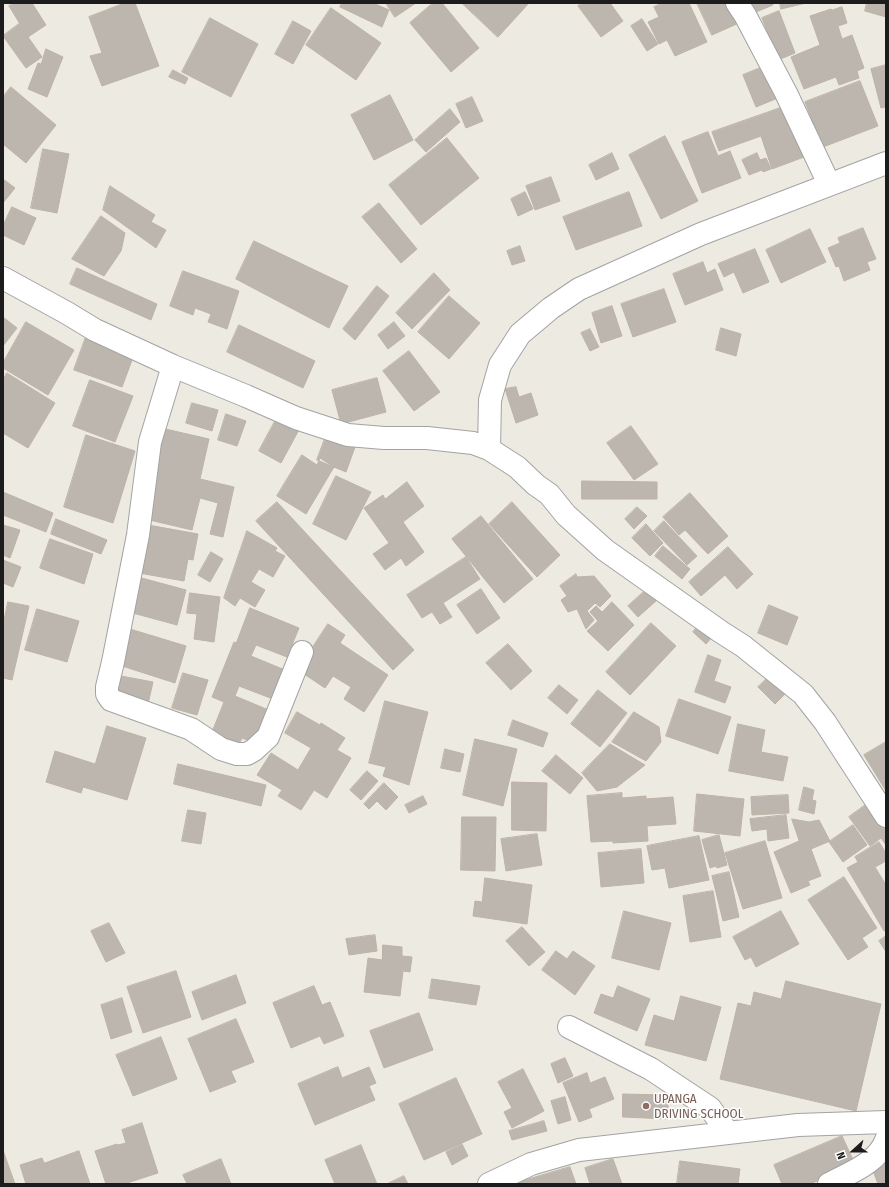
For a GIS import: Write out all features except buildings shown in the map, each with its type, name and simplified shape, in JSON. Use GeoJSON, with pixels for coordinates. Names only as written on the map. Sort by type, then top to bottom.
{"type":"FeatureCollection","features":[{"type":"Feature","properties":{"kind":"street"},"geometry":{"type":"LineString","coordinates":[[737,3],[745,15],[786,93],[829,184]]}},
{"type":"Feature","properties":{"kind":"street"},"geometry":{"type":"LineString","coordinates":[[489,449],[490,400],[500,365],[520,334],[533,322],[579,289],[701,234],[886,163]]}},
{"type":"Feature","properties":{"kind":"street"},"geometry":{"type":"LineString","coordinates":[[3,278],[67,312],[95,330],[173,366],[296,418],[348,435],[452,440],[473,443],[489,449],[517,466],[549,494],[566,515],[605,550],[743,646],[803,694],[825,722],[886,816]]}},
{"type":"Feature","properties":{"kind":"street"},"geometry":{"type":"LineString","coordinates":[[173,366],[150,442],[138,535],[107,687],[107,694],[111,700],[191,729],[222,749],[237,754],[247,754],[254,750],[268,737],[302,652]]}},
{"type":"Feature","properties":{"kind":"street"},"geometry":{"type":"LineString","coordinates":[[569,1026],[650,1068],[710,1108],[728,1133]]}},
{"type":"Feature","properties":{"kind":"street"},"geometry":{"type":"LineString","coordinates":[[489,1184],[531,1164],[579,1150],[798,1125],[886,1122]]}},
{"type":"Feature","properties":{"kind":"street"},"geometry":{"type":"LineString","coordinates":[[829,1184],[866,1164],[883,1147],[886,1140]]}},
{"type":"Feature","properties":{"kind":"place","name":"UPANGA DRIVING SCHOOL"},"geometry":{"type":"Point","coordinates":[646,1106]}}]}
